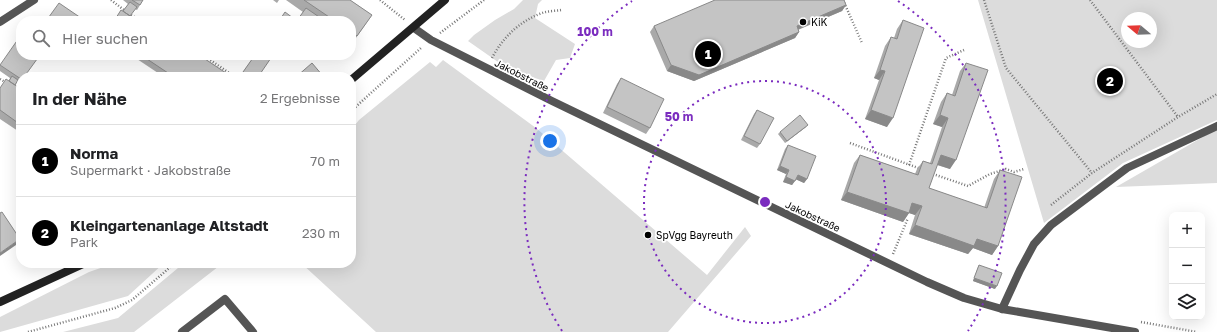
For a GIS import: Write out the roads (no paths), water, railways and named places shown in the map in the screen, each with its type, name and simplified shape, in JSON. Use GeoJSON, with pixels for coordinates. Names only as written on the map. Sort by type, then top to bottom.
{"type":"FeatureCollection","features":[{"type":"Feature","properties":{"kind":"street"},"geometry":{"type":"LineString","coordinates":[[0,22],[34,0]]}},
{"type":"Feature","properties":{"kind":"street"},"geometry":{"type":"LineString","coordinates":[[356,76],[445,0]]}},
{"type":"Feature","properties":{"kind":"street","name":"Jakobstraße"},"geometry":{"type":"LineString","coordinates":[[414,28],[431,40],[560,105],[888,264],[964,298],[1002,309],[1135,332]]}},
{"type":"Feature","properties":{"kind":"street"},"geometry":{"type":"LineString","coordinates":[[1002,309],[1034,244],[1051,225],[1127,168],[1217,126]]}},
{"type":"Feature","properties":{"kind":"street"},"geometry":{"type":"LineString","coordinates":[[0,302],[74,268]]}},
{"type":"Feature","properties":{"kind":"street"},"geometry":{"type":"LineString","coordinates":[[182,332],[225,299],[253,332]]}},
{"type":"Feature","properties":{"kind":"place","name":"KiK"},"geometry":{"type":"Point","coordinates":[803,22]}},
{"type":"Feature","properties":{"kind":"place","name":"Norma"},"geometry":{"type":"Point","coordinates":[708,54]}},
{"type":"Feature","properties":{"kind":"place","name":"Kleingartenanlage Altstadt"},"geometry":{"type":"Point","coordinates":[1110,81]}},
{"type":"Feature","properties":{"kind":"place","name":"SpVgg Bayreuth"},"geometry":{"type":"Point","coordinates":[648,235]}}]}
